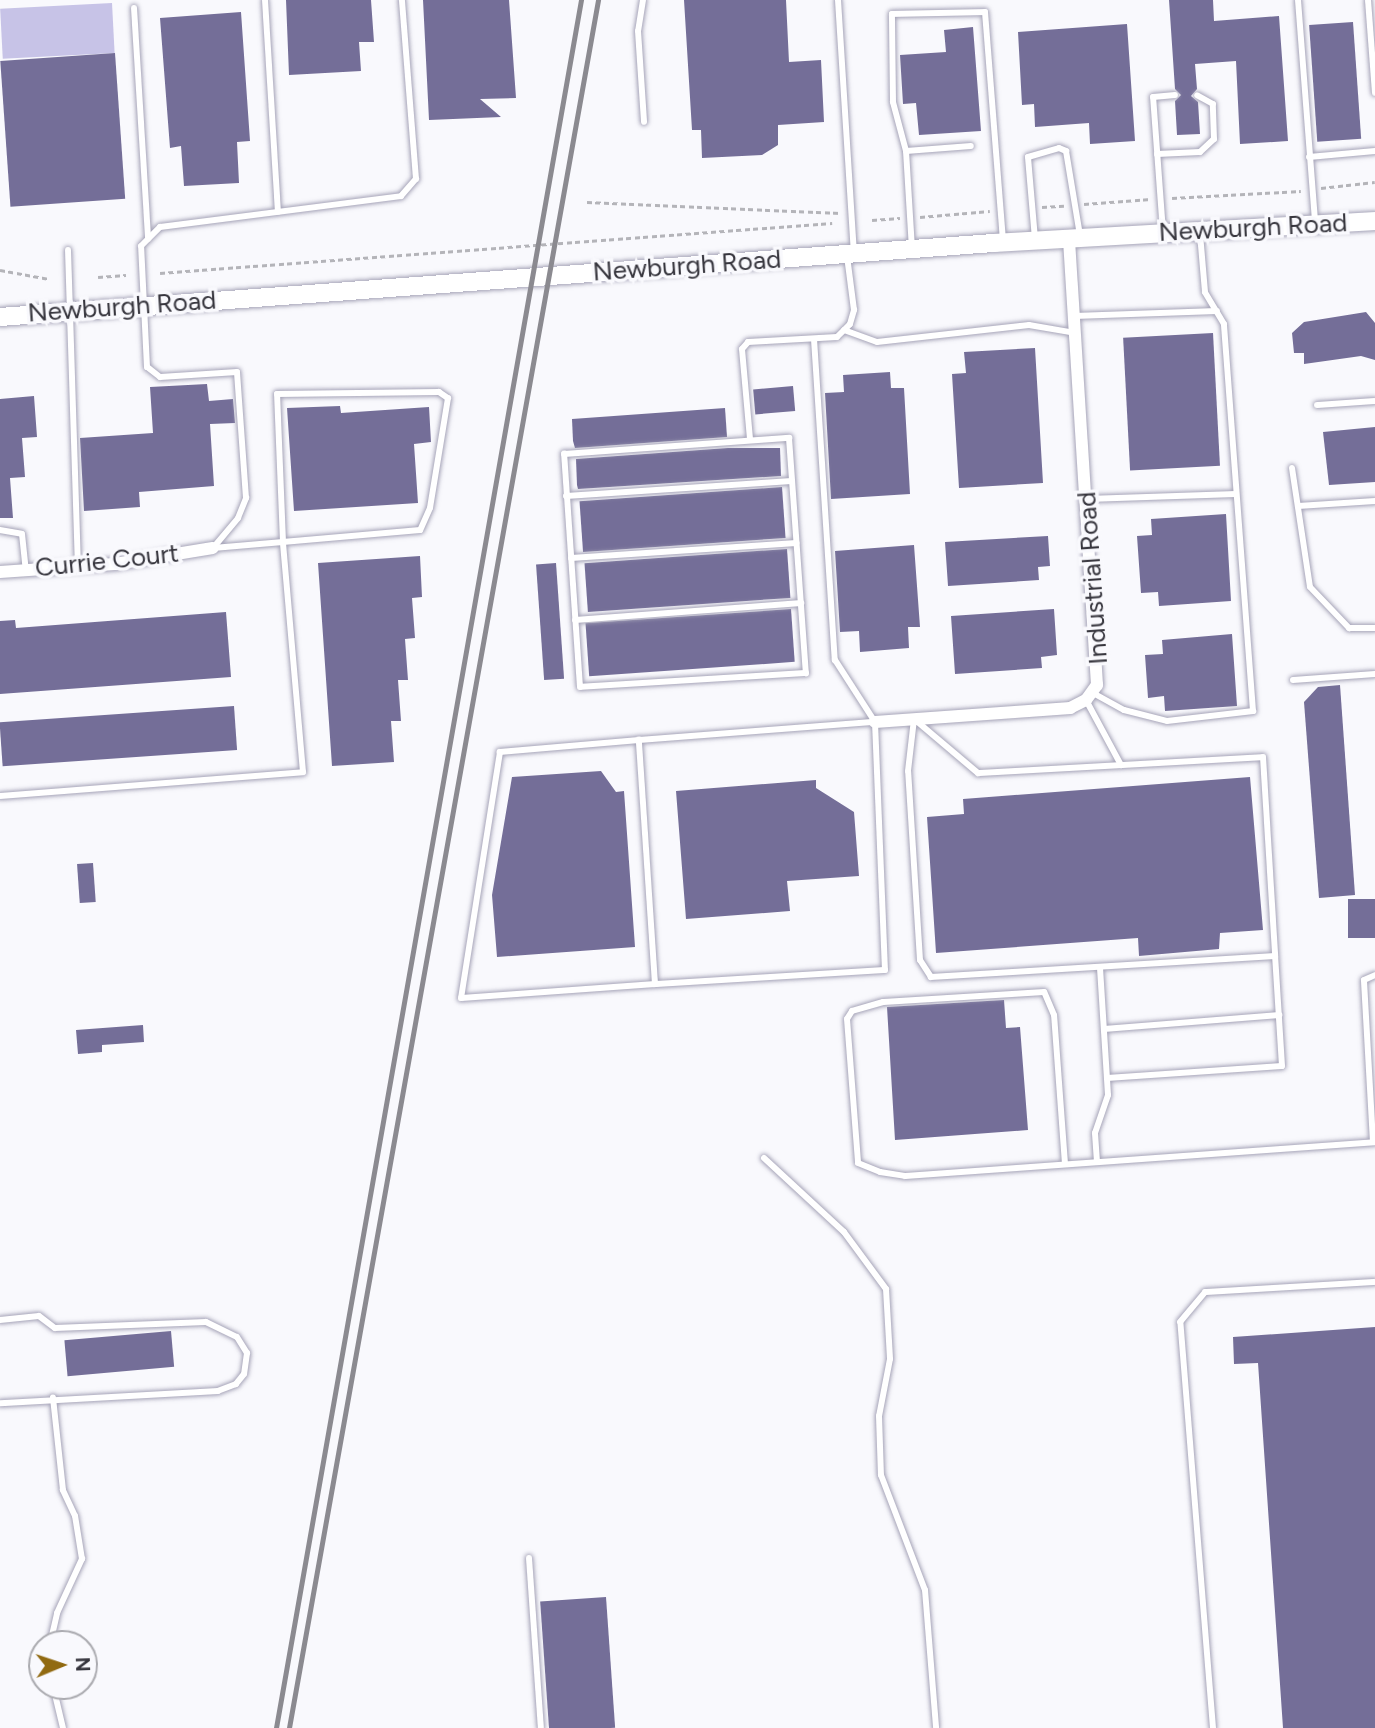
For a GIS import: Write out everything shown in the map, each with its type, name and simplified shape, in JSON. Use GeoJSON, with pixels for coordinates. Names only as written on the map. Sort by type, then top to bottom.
{"type":"FeatureCollection","features":[{"type":"Feature","properties":{"kind":"main road","name":"Newburgh Road"},"geometry":{"type":"LineString","coordinates":[[0,317],[912,249],[1375,221]]}},
{"type":"Feature","properties":{"kind":"street","name":"Industrial Road"},"geometry":{"type":"LineString","coordinates":[[875,722],[1070,708],[1090,696],[1100,676],[1074,316],[1075,239]]}},
{"type":"Feature","properties":{"kind":"street","name":"Currie Court"},"geometry":{"type":"LineString","coordinates":[[0,572],[78,566],[214,548]]}},
{"type":"Feature","properties":{"kind":"lane"},"geometry":{"type":"LineString","coordinates":[[265,0],[278,212]]}},
{"type":"Feature","properties":{"kind":"lane"},"geometry":{"type":"LineString","coordinates":[[214,548],[238,518],[246,498],[237,372],[160,377],[147,367],[141,246],[160,227],[401,196],[416,179],[402,0]]}},
{"type":"Feature","properties":{"kind":"lane"},"geometry":{"type":"LineString","coordinates":[[643,0],[638,31],[644,122]]}},
{"type":"Feature","properties":{"kind":"lane"},"geometry":{"type":"LineString","coordinates":[[750,439],[742,349],[748,342],[837,337],[844,330],[853,310],[850,254],[852,214],[838,0]]}},
{"type":"Feature","properties":{"kind":"lane"},"geometry":{"type":"LineString","coordinates":[[1298,0],[1315,226]]}},
{"type":"Feature","properties":{"kind":"lane"},"geometry":{"type":"LineString","coordinates":[[1368,0],[1375,93]]}},
{"type":"Feature","properties":{"kind":"lane"},"geometry":{"type":"LineString","coordinates":[[134,8],[148,239]]}},
{"type":"Feature","properties":{"kind":"lane"},"geometry":{"type":"LineString","coordinates":[[912,249],[906,151],[893,102],[892,14],[985,12],[1003,243]]}},
{"type":"Feature","properties":{"kind":"lane"},"geometry":{"type":"LineString","coordinates":[[1163,233],[1153,97],[1175,95]]}},
{"type":"Feature","properties":{"kind":"lane"},"geometry":{"type":"LineString","coordinates":[[1157,154],[1200,152],[1214,139],[1213,104],[1197,95]]}},
{"type":"Feature","properties":{"kind":"lane"},"geometry":{"type":"LineString","coordinates":[[906,151],[971,146]]}},
{"type":"Feature","properties":{"kind":"lane"},"geometry":{"type":"LineString","coordinates":[[1035,241],[1028,157],[1059,148],[1066,151],[1075,205],[1075,239]]}},
{"type":"Feature","properties":{"kind":"lane"},"geometry":{"type":"LineString","coordinates":[[1309,157],[1375,151]]}},
{"type":"Feature","properties":{"kind":"lane"},"geometry":{"type":"LineString","coordinates":[[1090,696],[1125,710],[1167,720],[1253,711],[1224,324],[1206,292],[1200,232]]}},
{"type":"Feature","properties":{"kind":"lane"},"geometry":{"type":"LineString","coordinates":[[68,250],[71,310],[68,336],[78,566]]}},
{"type":"Feature","properties":{"kind":"lane"},"geometry":{"type":"LineString","coordinates":[[1074,316],[1216,311]]}},
{"type":"Feature","properties":{"kind":"lane"},"geometry":{"type":"LineString","coordinates":[[844,330],[877,342],[1029,325],[1076,333]]}},
{"type":"Feature","properties":{"kind":"lane"},"geometry":{"type":"LineString","coordinates":[[814,339],[835,660],[875,722],[885,970],[461,998],[500,751],[875,722]]}},
{"type":"Feature","properties":{"kind":"lane"},"geometry":{"type":"LineString","coordinates":[[0,796],[303,772],[283,542],[276,394],[439,392],[448,398],[430,509],[420,530],[283,542],[214,548]]}},
{"type":"Feature","properties":{"kind":"lane"},"geometry":{"type":"LineString","coordinates":[[1317,405],[1375,401]]}},
{"type":"Feature","properties":{"kind":"lane"},"geometry":{"type":"LineString","coordinates":[[789,438],[792,481],[806,673],[580,687],[564,454],[789,438]]}},
{"type":"Feature","properties":{"kind":"lane"},"geometry":{"type":"LineString","coordinates":[[1292,468],[1310,587],[1349,628],[1375,628]]}},
{"type":"Feature","properties":{"kind":"lane"},"geometry":{"type":"LineString","coordinates":[[566,496],[792,481]]}},
{"type":"Feature","properties":{"kind":"lane"},"geometry":{"type":"LineString","coordinates":[[1087,499],[1236,494]]}},
{"type":"Feature","properties":{"kind":"lane"},"geometry":{"type":"LineString","coordinates":[[1298,506],[1375,501]]}},
{"type":"Feature","properties":{"kind":"lane"},"geometry":{"type":"LineString","coordinates":[[0,530],[22,534],[26,570]]}},
{"type":"Feature","properties":{"kind":"lane"},"geometry":{"type":"LineString","coordinates":[[571,558],[797,543]]}},
{"type":"Feature","properties":{"kind":"lane"},"geometry":{"type":"LineString","coordinates":[[575,620],[801,603]]}},
{"type":"Feature","properties":{"kind":"lane"},"geometry":{"type":"LineString","coordinates":[[1293,680],[1375,674]]}},
{"type":"Feature","properties":{"kind":"lane"},"geometry":{"type":"LineString","coordinates":[[1090,696],[1121,765]]}},
{"type":"Feature","properties":{"kind":"lane"},"geometry":{"type":"LineString","coordinates":[[914,719],[978,773],[1263,757],[1282,1066],[1107,1078]]}},
{"type":"Feature","properties":{"kind":"lane"},"geometry":{"type":"LineString","coordinates":[[914,719],[908,771],[919,960],[931,977],[1275,956]]}},
{"type":"Feature","properties":{"kind":"lane"},"geometry":{"type":"LineString","coordinates":[[639,740],[655,984]]}},
{"type":"Feature","properties":{"kind":"lane"},"geometry":{"type":"LineString","coordinates":[[1097,1162],[1095,1132],[1108,1096],[1100,967]]}},
{"type":"Feature","properties":{"kind":"lane"},"geometry":{"type":"LineString","coordinates":[[1065,1164],[1054,1015],[1044,992],[883,1002],[852,1011],[847,1019],[858,1163],[905,1176],[1374,1142],[1364,980],[1375,975]]}},
{"type":"Feature","properties":{"kind":"lane"},"geometry":{"type":"LineString","coordinates":[[1104,1029],[1279,1016]]}},
{"type":"Feature","properties":{"kind":"lane"},"geometry":{"type":"LineString","coordinates":[[764,1158],[844,1232],[886,1289],[890,1359],[879,1416],[881,1475],[925,1590],[936,1728]]}},
{"type":"Feature","properties":{"kind":"lane"},"geometry":{"type":"LineString","coordinates":[[1213,1728],[1180,1322],[1205,1292],[1375,1282]]}},
{"type":"Feature","properties":{"kind":"lane"},"geometry":{"type":"LineString","coordinates":[[0,1320],[38,1317],[55,1328],[206,1322],[237,1336],[247,1353],[236,1384],[218,1391],[53,1398],[0,1404],[0,1393]]}},
{"type":"Feature","properties":{"kind":"lane"},"geometry":{"type":"LineString","coordinates":[[53,1398],[63,1490],[75,1516],[82,1559],[57,1613],[53,1630]]}},
{"type":"Feature","properties":{"kind":"lane"},"geometry":{"type":"LineString","coordinates":[[529,1558],[541,1728]]}},
{"type":"Feature","properties":{"kind":"lane"},"geometry":{"type":"LineString","coordinates":[[56,1700],[63,1728]]}},
{"type":"Feature","properties":{"kind":"path"},"geometry":{"type":"LineString","coordinates":[[1033,208],[1312,190],[1375,182]]}},
{"type":"Feature","properties":{"kind":"path"},"geometry":{"type":"LineString","coordinates":[[587,202],[852,214]]}},
{"type":"Feature","properties":{"kind":"path"},"geometry":{"type":"LineString","coordinates":[[872,220],[999,211]]}},
{"type":"Feature","properties":{"kind":"path"},"geometry":{"type":"LineString","coordinates":[[160,273],[832,223]]}},
{"type":"Feature","properties":{"kind":"path"},"geometry":{"type":"LineString","coordinates":[[0,270],[49,279]]}},
{"type":"Feature","properties":{"kind":"path"},"geometry":{"type":"LineString","coordinates":[[98,277],[126,275]]}},
{"type":"Feature","properties":{"kind":"shaded area"},"geometry":{"type":"Polygon","coordinates":[[[112,3],[115,53],[3,59],[0,9],[112,3]]]}},
{"type":"Feature","properties":{"kind":"building"},"geometry":{"type":"Polygon","coordinates":[[[286,0],[371,0],[374,42],[359,42],[361,71],[289,75],[286,0]]]}},
{"type":"Feature","properties":{"kind":"building"},"geometry":{"type":"Polygon","coordinates":[[[423,0],[509,0],[516,98],[480,99],[501,117],[429,120],[423,0]]]}},
{"type":"Feature","properties":{"kind":"building"},"geometry":{"type":"Polygon","coordinates":[[[684,0],[786,0],[789,62],[821,60],[824,122],[778,125],[778,145],[762,155],[702,158],[701,130],[692,130],[684,0]]]}},
{"type":"Feature","properties":{"kind":"building"},"geometry":{"type":"Polygon","coordinates":[[[1169,0],[1213,0],[1214,21],[1279,16],[1288,141],[1240,144],[1236,61],[1195,64],[1197,89],[1191,96],[1198,102],[1200,134],[1177,135],[1175,101],[1181,95],[1175,89],[1169,0]]]}},
{"type":"Feature","properties":{"kind":"building"},"geometry":{"type":"Polygon","coordinates":[[[241,12],[250,141],[237,142],[239,183],[184,186],[181,146],[170,148],[160,18],[241,12]]]}},
{"type":"Feature","properties":{"kind":"building"},"geometry":{"type":"Polygon","coordinates":[[[1353,22],[1361,139],[1317,142],[1309,25],[1353,22]]]}},
{"type":"Feature","properties":{"kind":"building"},"geometry":{"type":"Polygon","coordinates":[[[1127,24],[1135,141],[1090,144],[1089,123],[1035,127],[1034,104],[1022,105],[1018,32],[1127,24]]]}},
{"type":"Feature","properties":{"kind":"building"},"geometry":{"type":"Polygon","coordinates":[[[973,27],[981,131],[919,135],[916,103],[903,104],[900,55],[946,52],[944,30],[973,27]]]}},
{"type":"Feature","properties":{"kind":"building"},"geometry":{"type":"Polygon","coordinates":[[[115,53],[125,199],[10,207],[0,61],[115,53]]]}},
{"type":"Feature","properties":{"kind":"building"},"geometry":{"type":"Polygon","coordinates":[[[1366,312],[1375,323],[1375,360],[1361,356],[1304,364],[1304,353],[1294,353],[1292,333],[1304,322],[1366,312]]]}},
{"type":"Feature","properties":{"kind":"building"},"geometry":{"type":"Polygon","coordinates":[[[1213,333],[1220,466],[1130,471],[1123,338],[1213,333]]]}},
{"type":"Feature","properties":{"kind":"building"},"geometry":{"type":"Polygon","coordinates":[[[1035,348],[1043,483],[959,488],[952,374],[966,373],[964,352],[1035,348]]]}},
{"type":"Feature","properties":{"kind":"building"},"geometry":{"type":"Polygon","coordinates":[[[890,372],[891,388],[904,388],[910,494],[831,499],[825,393],[844,392],[843,375],[890,372]]]}},
{"type":"Feature","properties":{"kind":"building"},"geometry":{"type":"Polygon","coordinates":[[[207,384],[209,401],[233,399],[235,423],[210,424],[214,486],[139,492],[140,507],[84,511],[80,438],[153,433],[150,387],[207,384]]]}},
{"type":"Feature","properties":{"kind":"building"},"geometry":{"type":"Polygon","coordinates":[[[793,386],[795,411],[755,414],[753,389],[793,386]]]}},
{"type":"Feature","properties":{"kind":"building"},"geometry":{"type":"Polygon","coordinates":[[[34,396],[37,437],[22,438],[25,477],[10,478],[13,518],[0,518],[0,399],[34,396]]]}},
{"type":"Feature","properties":{"kind":"building"},"geometry":{"type":"Polygon","coordinates":[[[340,406],[341,413],[429,407],[431,442],[414,444],[418,503],[294,511],[287,408],[340,406]]]}},
{"type":"Feature","properties":{"kind":"building"},"geometry":{"type":"Polygon","coordinates":[[[725,408],[727,437],[575,448],[573,441],[572,419],[725,408]]]}},
{"type":"Feature","properties":{"kind":"building"},"geometry":{"type":"Polygon","coordinates":[[[1375,427],[1375,482],[1329,485],[1323,432],[1375,427]]]}},
{"type":"Feature","properties":{"kind":"building"},"geometry":{"type":"Polygon","coordinates":[[[728,448],[780,448],[781,476],[578,489],[576,459],[728,448]]]}},
{"type":"Feature","properties":{"kind":"building"},"geometry":{"type":"Polygon","coordinates":[[[782,487],[786,538],[583,552],[579,501],[782,487]]]}},
{"type":"Feature","properties":{"kind":"building"},"geometry":{"type":"Polygon","coordinates":[[[1226,514],[1231,601],[1159,606],[1158,592],[1141,593],[1137,536],[1152,535],[1151,519],[1226,514]]]}},
{"type":"Feature","properties":{"kind":"building"},"geometry":{"type":"Polygon","coordinates":[[[1048,536],[1050,566],[1038,567],[1039,580],[948,586],[945,542],[1048,536]]]}},
{"type":"Feature","properties":{"kind":"building"},"geometry":{"type":"Polygon","coordinates":[[[914,545],[920,627],[908,627],[909,648],[860,652],[859,631],[840,632],[835,551],[914,545]]]}},
{"type":"Feature","properties":{"kind":"building"},"geometry":{"type":"Polygon","coordinates":[[[787,549],[790,598],[588,612],[584,563],[787,549]]]}},
{"type":"Feature","properties":{"kind":"building"},"geometry":{"type":"Polygon","coordinates":[[[420,556],[422,597],[412,598],[415,638],[405,639],[408,680],[398,680],[401,721],[391,721],[394,762],[332,766],[318,563],[420,556]]]}},
{"type":"Feature","properties":{"kind":"building"},"geometry":{"type":"Polygon","coordinates":[[[556,563],[564,679],[544,680],[536,564],[556,563]]]}},
{"type":"Feature","properties":{"kind":"building"},"geometry":{"type":"Polygon","coordinates":[[[791,609],[795,662],[589,676],[586,623],[791,609]]]}},
{"type":"Feature","properties":{"kind":"building"},"geometry":{"type":"Polygon","coordinates":[[[1054,609],[1057,655],[1041,657],[1042,668],[955,674],[951,616],[1054,609]]]}},
{"type":"Feature","properties":{"kind":"building"},"geometry":{"type":"Polygon","coordinates":[[[226,612],[231,677],[0,694],[0,621],[15,620],[16,628],[226,612]]]}},
{"type":"Feature","properties":{"kind":"building"},"geometry":{"type":"Polygon","coordinates":[[[1232,634],[1237,706],[1165,711],[1164,696],[1148,698],[1145,655],[1163,654],[1162,640],[1232,634]]]}},
{"type":"Feature","properties":{"kind":"building"},"geometry":{"type":"Polygon","coordinates":[[[1340,685],[1355,895],[1319,898],[1304,702],[1318,687],[1340,685]]]}},
{"type":"Feature","properties":{"kind":"building"},"geometry":{"type":"Polygon","coordinates":[[[234,706],[237,750],[3,766],[0,722],[234,706]]]}},
{"type":"Feature","properties":{"kind":"building"},"geometry":{"type":"Polygon","coordinates":[[[601,771],[616,792],[624,791],[635,947],[497,957],[492,895],[512,777],[601,771]]]}},
{"type":"Feature","properties":{"kind":"building"},"geometry":{"type":"Polygon","coordinates":[[[1250,777],[1263,930],[1220,933],[1219,949],[1139,956],[1138,938],[936,953],[927,817],[964,814],[963,799],[1250,777]]]}},
{"type":"Feature","properties":{"kind":"building"},"geometry":{"type":"Polygon","coordinates":[[[816,780],[816,788],[854,812],[859,876],[787,881],[790,911],[686,919],[676,791],[816,780]]]}},
{"type":"Feature","properties":{"kind":"building"},"geometry":{"type":"Polygon","coordinates":[[[93,863],[96,902],[80,903],[77,864],[93,863]]]}},
{"type":"Feature","properties":{"kind":"building"},"geometry":{"type":"Polygon","coordinates":[[[1348,899],[1375,899],[1375,938],[1348,938],[1348,899]]]}},
{"type":"Feature","properties":{"kind":"building"},"geometry":{"type":"Polygon","coordinates":[[[1004,1000],[1006,1028],[1020,1027],[1028,1130],[895,1140],[887,1007],[1004,1000]]]}},
{"type":"Feature","properties":{"kind":"building"},"geometry":{"type":"Polygon","coordinates":[[[143,1025],[144,1042],[102,1045],[102,1052],[78,1054],[76,1030],[143,1025]]]}},
{"type":"Feature","properties":{"kind":"building"},"geometry":{"type":"Polygon","coordinates":[[[1375,1327],[1375,1728],[1283,1728],[1258,1363],[1234,1364],[1233,1337],[1375,1327]]]}},
{"type":"Feature","properties":{"kind":"building"},"geometry":{"type":"Polygon","coordinates":[[[171,1331],[174,1367],[68,1376],[64,1340],[171,1331]]]}},
{"type":"Feature","properties":{"kind":"building"},"geometry":{"type":"Polygon","coordinates":[[[606,1597],[615,1728],[549,1728],[540,1602],[606,1597]]]}},
{"type":"Feature","properties":{"kind":"railway"},"geometry":{"type":"LineString","coordinates":[[276,1728],[581,0]]}},
{"type":"Feature","properties":{"kind":"railway"},"geometry":{"type":"LineString","coordinates":[[289,1728],[598,0]]}}]}
